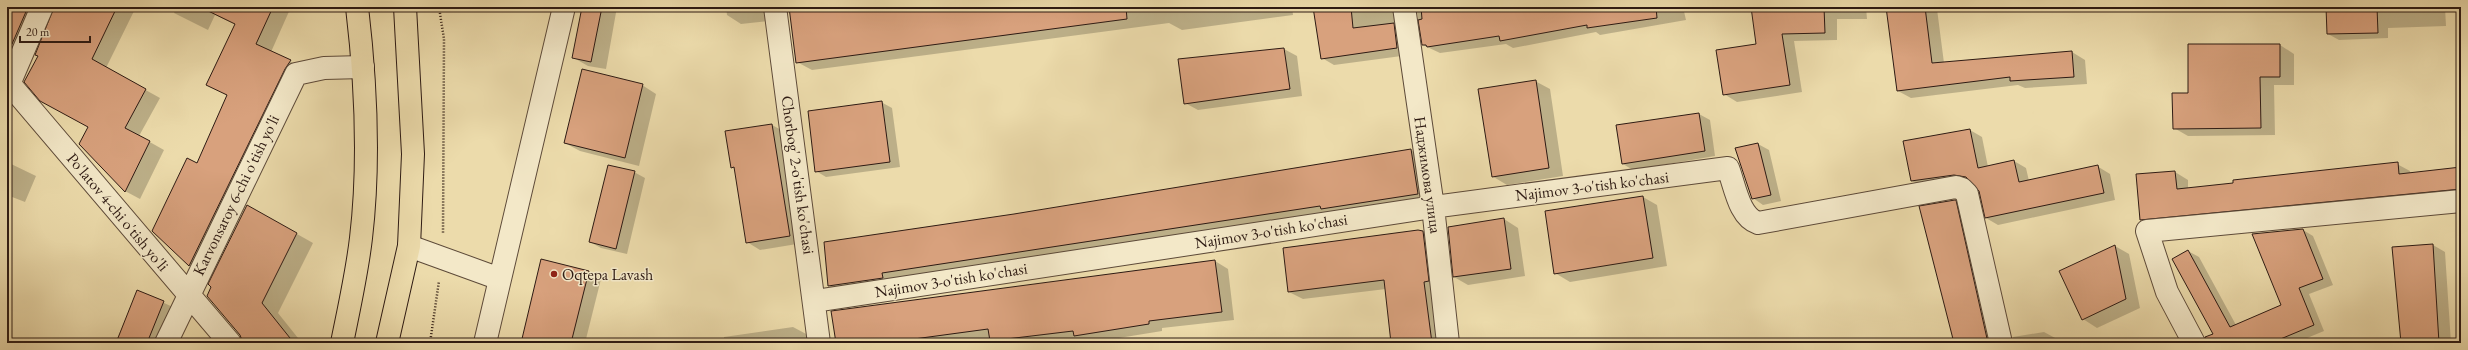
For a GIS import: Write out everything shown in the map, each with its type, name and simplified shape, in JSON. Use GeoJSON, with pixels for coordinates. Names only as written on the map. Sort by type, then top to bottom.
{"type":"FeatureCollection","features":[{"type":"Feature","properties":{"kind":"highway"},"geometry":{"type":"LineString","coordinates":[[342,343],[361,238],[366,145],[363,68],[357,7]]}},
{"type":"Feature","properties":{"kind":"highway"},"geometry":{"type":"LineString","coordinates":[[387,343],[409,246],[413,154],[405,7]]}},
{"type":"Feature","properties":{"kind":"street"},"geometry":{"type":"LineString","coordinates":[[8,85],[42,7]]}},
{"type":"Feature","properties":{"kind":"street"},"geometry":{"type":"LineString","coordinates":[[485,343],[564,7]]}},
{"type":"Feature","properties":{"kind":"street","name":"Chorbog' 2-o'tish ko'chasi"},"geometry":{"type":"LineString","coordinates":[[775,7],[815,301],[819,343]]}},
{"type":"Feature","properties":{"kind":"street","name":"Наджимова улица"},"geometry":{"type":"LineString","coordinates":[[1404,7],[1433,207],[1448,343]]}},
{"type":"Feature","properties":{"kind":"street","name":"Karvonsaroy 6-chi o'tish yo'li"},"geometry":{"type":"LineString","coordinates":[[166,343],[187,295],[296,74],[324,68],[363,68]]}},
{"type":"Feature","properties":{"kind":"street","name":"Po'latov 4-chi o'tish yo'li"},"geometry":{"type":"LineString","coordinates":[[8,85],[187,295],[230,343]]}},
{"type":"Feature","properties":{"kind":"street","name":"Najimov 3-o'tish ko'chasi"},"geometry":{"type":"LineString","coordinates":[[815,301],[1433,207],[1728,168],[1745,214],[1751,220],[1758,223],[1956,187],[1962,189],[1967,194],[2001,343]]}},
{"type":"Feature","properties":{"kind":"street"},"geometry":{"type":"LineString","coordinates":[[2194,343],[2167,292],[2147,231],[2461,201]]}},
{"type":"Feature","properties":{"kind":"street"},"geometry":{"type":"LineString","coordinates":[[409,246],[500,280]]}},
{"type":"Feature","properties":{"kind":"path"},"geometry":{"type":"LineString","coordinates":[[430,343],[443,259],[444,39],[439,7]]}},
{"type":"Feature","properties":{"kind":"building"},"geometry":{"type":"Polygon","coordinates":[[[7,7],[28,7],[12,44],[7,42],[7,7]]]}},
{"type":"Feature","properties":{"kind":"building"},"geometry":{"type":"Polygon","coordinates":[[[54,7],[117,7],[92,59],[146,89],[125,128],[150,141],[125,192],[79,144],[88,127],[40,101],[24,82],[38,56],[35,55],[54,7]]]}},
{"type":"Feature","properties":{"kind":"building"},"geometry":{"type":"Polygon","coordinates":[[[200,7],[273,7],[256,44],[291,60],[285,69],[189,266],[152,231],[187,158],[197,163],[227,95],[206,85],[235,24],[200,7]]]}},
{"type":"Feature","properties":{"kind":"building"},"geometry":{"type":"Polygon","coordinates":[[[582,7],[602,7],[591,62],[572,58],[582,7]]]}},
{"type":"Feature","properties":{"kind":"building"},"geometry":{"type":"Polygon","coordinates":[[[789,7],[1126,7],[1127,19],[796,63],[789,7]]]}},
{"type":"Feature","properties":{"kind":"building"},"geometry":{"type":"Polygon","coordinates":[[[1313,7],[1351,7],[1353,28],[1394,23],[1397,48],[1321,59],[1313,7]]]}},
{"type":"Feature","properties":{"kind":"building"},"geometry":{"type":"Polygon","coordinates":[[[1421,7],[1656,7],[1657,18],[1587,28],[1587,25],[1500,41],[1499,36],[1427,47],[1426,45],[1422,45],[1418,20],[1422,19],[1421,7]]]}},
{"type":"Feature","properties":{"kind":"building"},"geometry":{"type":"Polygon","coordinates":[[[1751,7],[1824,7],[1825,33],[1782,34],[1790,85],[1723,95],[1716,50],[1756,44],[1751,7]]]}},
{"type":"Feature","properties":{"kind":"building"},"geometry":{"type":"Polygon","coordinates":[[[1886,7],[1925,7],[1932,63],[2072,51],[2074,77],[2010,81],[2010,77],[1897,91],[1886,7]]]}},
{"type":"Feature","properties":{"kind":"building"},"geometry":{"type":"Polygon","coordinates":[[[2326,7],[2377,7],[2378,33],[2327,34],[2326,7]]]}},
{"type":"Feature","properties":{"kind":"building"},"geometry":{"type":"Polygon","coordinates":[[[2188,44],[2280,44],[2280,77],[2260,77],[2261,128],[2173,129],[2172,93],[2188,93],[2188,44]]]}},
{"type":"Feature","properties":{"kind":"building"},"geometry":{"type":"Polygon","coordinates":[[[1284,48],[1290,89],[1184,104],[1178,59],[1284,48]]]}},
{"type":"Feature","properties":{"kind":"building"},"geometry":{"type":"Polygon","coordinates":[[[582,69],[643,84],[625,158],[564,143],[582,69]]]}},
{"type":"Feature","properties":{"kind":"building"},"geometry":{"type":"Polygon","coordinates":[[[1536,80],[1549,168],[1492,177],[1478,89],[1536,80]]]}},
{"type":"Feature","properties":{"kind":"building"},"geometry":{"type":"Polygon","coordinates":[[[882,101],[890,162],[815,172],[808,111],[882,101]]]}},
{"type":"Feature","properties":{"kind":"building"},"geometry":{"type":"Polygon","coordinates":[[[1699,113],[1705,151],[1622,164],[1616,125],[1699,113]]]}},
{"type":"Feature","properties":{"kind":"building"},"geometry":{"type":"Polygon","coordinates":[[[772,124],[790,236],[746,243],[734,167],[731,168],[725,131],[772,124]]]}},
{"type":"Feature","properties":{"kind":"building"},"geometry":{"type":"Polygon","coordinates":[[[1970,129],[1978,168],[2014,160],[2019,182],[2098,165],[2104,193],[1985,218],[1979,191],[1966,177],[1954,175],[1911,181],[1903,141],[1970,129]]]}},
{"type":"Feature","properties":{"kind":"building"},"geometry":{"type":"Polygon","coordinates":[[[1758,143],[1771,195],[1752,199],[1735,148],[1758,143]]]}},
{"type":"Feature","properties":{"kind":"building"},"geometry":{"type":"Polygon","coordinates":[[[1411,149],[1418,194],[1321,209],[1320,206],[882,273],[883,278],[828,286],[824,242],[1014,214],[1411,149]]]}},
{"type":"Feature","properties":{"kind":"building"},"geometry":{"type":"Polygon","coordinates":[[[2398,162],[2399,174],[2461,167],[2461,189],[2140,220],[2136,174],[2175,171],[2177,189],[2233,183],[2233,180],[2398,162]]]}},
{"type":"Feature","properties":{"kind":"building"},"geometry":{"type":"Polygon","coordinates":[[[608,165],[635,171],[616,249],[589,242],[608,165]]]}},
{"type":"Feature","properties":{"kind":"building"},"geometry":{"type":"Polygon","coordinates":[[[1643,196],[1653,258],[1554,274],[1545,211],[1643,196]]]}},
{"type":"Feature","properties":{"kind":"building"},"geometry":{"type":"Polygon","coordinates":[[[1956,200],[1988,343],[1954,343],[1919,206],[1956,200]]]}},
{"type":"Feature","properties":{"kind":"building"},"geometry":{"type":"Polygon","coordinates":[[[247,205],[297,233],[262,303],[294,343],[243,343],[240,335],[207,296],[211,287],[208,284],[247,205]]]}},
{"type":"Feature","properties":{"kind":"building"},"geometry":{"type":"Polygon","coordinates":[[[1504,218],[1511,269],[1453,277],[1448,227],[1504,218]]]}},
{"type":"Feature","properties":{"kind":"building"},"geometry":{"type":"Polygon","coordinates":[[[2303,229],[2323,279],[2299,288],[2314,325],[2271,343],[2206,343],[2205,337],[2213,334],[2172,259],[2188,250],[2230,327],[2281,305],[2252,234],[2303,229]]]}},
{"type":"Feature","properties":{"kind":"building"},"geometry":{"type":"Polygon","coordinates":[[[1418,230],[1423,231],[1429,281],[1424,282],[1432,343],[1391,343],[1384,280],[1288,292],[1283,248],[1418,230]]]}},
{"type":"Feature","properties":{"kind":"building"},"geometry":{"type":"Polygon","coordinates":[[[2433,244],[2439,343],[2401,343],[2392,247],[2433,244]]]}},
{"type":"Feature","properties":{"kind":"building"},"geometry":{"type":"Polygon","coordinates":[[[2115,245],[2126,299],[2082,320],[2059,271],[2115,245]]]}},
{"type":"Feature","properties":{"kind":"building"},"geometry":{"type":"Polygon","coordinates":[[[541,259],[589,271],[571,343],[521,343],[541,259]]]}},
{"type":"Feature","properties":{"kind":"building"},"geometry":{"type":"Polygon","coordinates":[[[1215,260],[1222,312],[1149,321],[1149,324],[1074,336],[1073,331],[990,341],[988,329],[914,339],[915,343],[836,343],[831,311],[1215,260]]]}},
{"type":"Feature","properties":{"kind":"building"},"geometry":{"type":"Polygon","coordinates":[[[137,290],[164,301],[147,343],[116,343],[137,290]]]}},
{"type":"Feature","properties":{"kind":"place","name":"Oqtepa Lavash"},"geometry":{"type":"Point","coordinates":[554,274]}}]}
